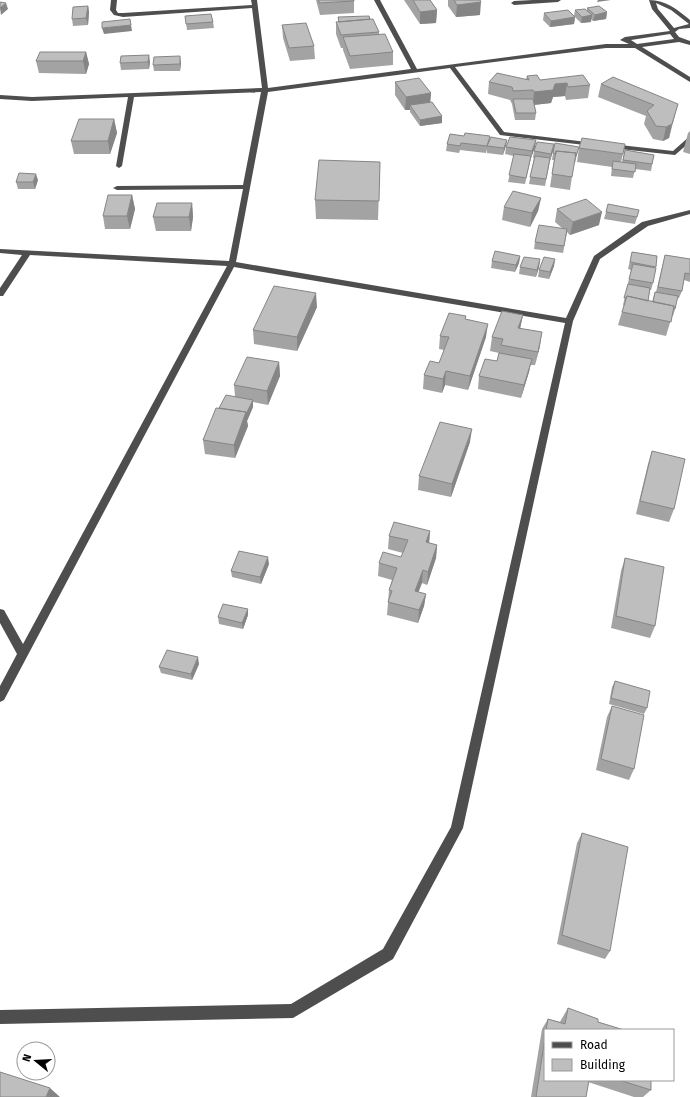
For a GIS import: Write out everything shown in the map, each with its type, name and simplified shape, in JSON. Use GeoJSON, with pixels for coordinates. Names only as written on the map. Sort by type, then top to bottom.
{"type":"FeatureCollection","features":[{"type":"Feature","properties":{"kind":"street"},"geometry":{"type":"LineString","coordinates":[[0,697],[232,264],[264,90],[254,3],[124,15],[116,14],[113,10],[114,0]]}},
{"type":"Feature","properties":{"kind":"street"},"geometry":{"type":"LineString","coordinates":[[377,0],[415,72]]}},
{"type":"Feature","properties":{"kind":"street"},"geometry":{"type":"LineString","coordinates":[[514,3],[558,0]]}},
{"type":"Feature","properties":{"kind":"street"},"geometry":{"type":"LineString","coordinates":[[653,0],[673,9],[690,23]]}},
{"type":"Feature","properties":{"kind":"street"},"geometry":{"type":"LineString","coordinates":[[653,0],[655,9],[679,40]]}},
{"type":"Feature","properties":{"kind":"street"},"geometry":{"type":"LineString","coordinates":[[606,46],[625,39],[673,31],[682,26],[690,26]]}},
{"type":"Feature","properties":{"kind":"street"},"geometry":{"type":"LineString","coordinates":[[625,39],[690,80]]}},
{"type":"Feature","properties":{"kind":"street"},"geometry":{"type":"LineString","coordinates":[[0,97],[32,100],[264,90],[415,72],[606,46],[635,46],[679,40],[690,43]]}},
{"type":"Feature","properties":{"kind":"street"},"geometry":{"type":"LineString","coordinates":[[452,67],[502,134],[675,153],[690,138]]}},
{"type":"Feature","properties":{"kind":"street"},"geometry":{"type":"LineString","coordinates":[[119,166],[131,96]]}},
{"type":"Feature","properties":{"kind":"street"},"geometry":{"type":"LineString","coordinates":[[117,188],[246,187]]}},
{"type":"Feature","properties":{"kind":"street"},"geometry":{"type":"LineString","coordinates":[[0,1017],[293,1011],[388,954],[457,828],[570,321],[598,258],[645,224],[690,212]]}},
{"type":"Feature","properties":{"kind":"street"},"geometry":{"type":"LineString","coordinates":[[675,216],[690,218]]}},
{"type":"Feature","properties":{"kind":"street"},"geometry":{"type":"LineString","coordinates":[[0,251],[232,264],[570,321]]}},
{"type":"Feature","properties":{"kind":"street"},"geometry":{"type":"LineString","coordinates":[[0,294],[27,253]]}},
{"type":"Feature","properties":{"kind":"street"},"geometry":{"type":"LineString","coordinates":[[0,613],[23,654]]}},
{"type":"Feature","properties":{"kind":"building"},"geometry":{"type":"Polygon","coordinates":[[[319,0],[354,0],[354,1],[319,3],[319,0]]]}},
{"type":"Feature","properties":{"kind":"building"},"geometry":{"type":"Polygon","coordinates":[[[413,0],[430,0],[437,10],[420,12],[413,0]]]}},
{"type":"Feature","properties":{"kind":"building"},"geometry":{"type":"Polygon","coordinates":[[[454,0],[480,0],[481,2],[457,5],[454,0]]]}},
{"type":"Feature","properties":{"kind":"building"},"geometry":{"type":"Polygon","coordinates":[[[0,2],[6,3],[0,8],[0,2]]]}},
{"type":"Feature","properties":{"kind":"building"},"geometry":{"type":"Polygon","coordinates":[[[88,6],[86,18],[72,19],[73,7],[88,6]]]}},
{"type":"Feature","properties":{"kind":"building"},"geometry":{"type":"Polygon","coordinates":[[[599,6],[607,12],[595,15],[587,8],[599,6]]]}},
{"type":"Feature","properties":{"kind":"building"},"geometry":{"type":"Polygon","coordinates":[[[585,9],[592,15],[582,17],[575,10],[585,9]]]}},
{"type":"Feature","properties":{"kind":"building"},"geometry":{"type":"Polygon","coordinates":[[[568,10],[575,17],[551,21],[544,13],[568,10]]]}},
{"type":"Feature","properties":{"kind":"building"},"geometry":{"type":"Polygon","coordinates":[[[211,14],[213,22],[186,24],[185,16],[211,14]]]}},
{"type":"Feature","properties":{"kind":"building"},"geometry":{"type":"Polygon","coordinates":[[[369,16],[370,19],[339,22],[338,17],[369,16]]]}},
{"type":"Feature","properties":{"kind":"building"},"geometry":{"type":"Polygon","coordinates":[[[130,19],[131,25],[102,28],[102,22],[130,19]]]}},
{"type":"Feature","properties":{"kind":"building"},"geometry":{"type":"Polygon","coordinates":[[[373,19],[379,32],[341,35],[336,22],[373,19]]]}},
{"type":"Feature","properties":{"kind":"building"},"geometry":{"type":"Polygon","coordinates":[[[306,23],[314,46],[289,48],[282,25],[306,23]]]}},
{"type":"Feature","properties":{"kind":"building"},"geometry":{"type":"Polygon","coordinates":[[[385,34],[393,52],[350,56],[343,37],[385,34]]]}},
{"type":"Feature","properties":{"kind":"building"},"geometry":{"type":"Polygon","coordinates":[[[40,52],[86,52],[83,61],[36,61],[40,52]]]}},
{"type":"Feature","properties":{"kind":"building"},"geometry":{"type":"Polygon","coordinates":[[[149,55],[148,62],[120,63],[121,56],[149,55]]]}},
{"type":"Feature","properties":{"kind":"building"},"geometry":{"type":"Polygon","coordinates":[[[180,56],[180,64],[153,65],[154,57],[180,56]]]}},
{"type":"Feature","properties":{"kind":"building"},"geometry":{"type":"Polygon","coordinates":[[[497,73],[529,80],[527,76],[537,75],[540,80],[583,75],[590,85],[568,87],[567,83],[555,84],[553,90],[534,92],[533,90],[513,91],[512,87],[489,82],[497,73]]]}},
{"type":"Feature","properties":{"kind":"building"},"geometry":{"type":"Polygon","coordinates":[[[613,77],[678,104],[672,124],[666,127],[656,126],[647,111],[654,105],[601,84],[613,77]]]}},
{"type":"Feature","properties":{"kind":"building"},"geometry":{"type":"Polygon","coordinates":[[[419,78],[431,93],[406,97],[395,82],[419,78]]]}},
{"type":"Feature","properties":{"kind":"building"},"geometry":{"type":"Polygon","coordinates":[[[513,99],[533,99],[536,113],[516,113],[513,99]]]}},
{"type":"Feature","properties":{"kind":"building"},"geometry":{"type":"Polygon","coordinates":[[[432,102],[442,116],[420,120],[410,105],[432,102]]]}},
{"type":"Feature","properties":{"kind":"building"},"geometry":{"type":"Polygon","coordinates":[[[79,119],[114,119],[108,141],[71,141],[79,119]]]}},
{"type":"Feature","properties":{"kind":"building"},"geometry":{"type":"Polygon","coordinates":[[[465,133],[490,136],[487,146],[461,143],[460,146],[447,144],[450,134],[464,136],[465,133]]]}},
{"type":"Feature","properties":{"kind":"building"},"geometry":{"type":"Polygon","coordinates":[[[491,137],[507,140],[504,148],[487,146],[491,137]]]}},
{"type":"Feature","properties":{"kind":"building"},"geometry":{"type":"Polygon","coordinates":[[[510,137],[536,140],[532,151],[506,147],[510,137]]]}},
{"type":"Feature","properties":{"kind":"building"},"geometry":{"type":"Polygon","coordinates":[[[582,138],[625,144],[623,154],[579,148],[582,138]]]}},
{"type":"Feature","properties":{"kind":"building"},"geometry":{"type":"Polygon","coordinates":[[[537,142],[554,144],[551,154],[534,151],[537,142]]]}},
{"type":"Feature","properties":{"kind":"building"},"geometry":{"type":"Polygon","coordinates":[[[555,143],[579,147],[576,156],[576,153],[556,151],[556,154],[553,153],[555,143]]]}},
{"type":"Feature","properties":{"kind":"building"},"geometry":{"type":"Polygon","coordinates":[[[625,150],[654,155],[652,164],[623,160],[625,150]]]}},
{"type":"Feature","properties":{"kind":"building"},"geometry":{"type":"Polygon","coordinates":[[[556,151],[576,153],[572,177],[552,174],[556,151]]]}},
{"type":"Feature","properties":{"kind":"building"},"geometry":{"type":"Polygon","coordinates":[[[514,154],[531,156],[526,178],[509,175],[514,154]]]}},
{"type":"Feature","properties":{"kind":"building"},"geometry":{"type":"Polygon","coordinates":[[[535,156],[550,158],[546,179],[530,177],[535,156]]]}},
{"type":"Feature","properties":{"kind":"building"},"geometry":{"type":"Polygon","coordinates":[[[319,160],[380,162],[379,201],[315,200],[319,160]]]}},
{"type":"Feature","properties":{"kind":"building"},"geometry":{"type":"Polygon","coordinates":[[[613,161],[636,164],[635,172],[612,169],[613,161]]]}},
{"type":"Feature","properties":{"kind":"building"},"geometry":{"type":"Polygon","coordinates":[[[19,173],[36,174],[33,182],[16,182],[19,173]]]}},
{"type":"Feature","properties":{"kind":"building"},"geometry":{"type":"Polygon","coordinates":[[[513,191],[541,198],[532,213],[504,207],[513,191]]]}},
{"type":"Feature","properties":{"kind":"building"},"geometry":{"type":"Polygon","coordinates":[[[108,195],[132,195],[127,216],[103,216],[108,195]]]}},
{"type":"Feature","properties":{"kind":"building"},"geometry":{"type":"Polygon","coordinates":[[[586,199],[602,212],[573,222],[557,209],[586,199]]]}},
{"type":"Feature","properties":{"kind":"building"},"geometry":{"type":"Polygon","coordinates":[[[157,203],[192,203],[189,217],[153,217],[157,203]]]}},
{"type":"Feature","properties":{"kind":"building"},"geometry":{"type":"Polygon","coordinates":[[[608,204],[639,210],[637,217],[606,212],[608,204]]]}},
{"type":"Feature","properties":{"kind":"building"},"geometry":{"type":"Polygon","coordinates":[[[539,225],[567,229],[564,246],[535,242],[539,225]]]}},
{"type":"Feature","properties":{"kind":"building"},"geometry":{"type":"Polygon","coordinates":[[[495,251],[520,256],[516,265],[492,261],[495,251]]]}},
{"type":"Feature","properties":{"kind":"building"},"geometry":{"type":"Polygon","coordinates":[[[632,252],[657,256],[656,267],[630,262],[632,252]]]}},
{"type":"Feature","properties":{"kind":"building"},"geometry":{"type":"Polygon","coordinates":[[[665,255],[690,259],[690,274],[685,273],[682,291],[658,287],[665,255]]]}},
{"type":"Feature","properties":{"kind":"building"},"geometry":{"type":"Polygon","coordinates":[[[524,257],[540,259],[537,270],[520,267],[524,257]]]}},
{"type":"Feature","properties":{"kind":"building"},"geometry":{"type":"Polygon","coordinates":[[[544,257],[555,259],[550,272],[539,270],[544,257]]]}},
{"type":"Feature","properties":{"kind":"building"},"geometry":{"type":"Polygon","coordinates":[[[633,264],[656,268],[653,283],[629,279],[633,264]]]}},
{"type":"Feature","properties":{"kind":"building"},"geometry":{"type":"Polygon","coordinates":[[[628,284],[650,288],[648,301],[627,296],[624,298],[628,284]]]}},
{"type":"Feature","properties":{"kind":"building"},"geometry":{"type":"Polygon","coordinates":[[[274,286],[316,293],[297,337],[253,330],[274,286]]]}},
{"type":"Feature","properties":{"kind":"building"},"geometry":{"type":"Polygon","coordinates":[[[655,292],[678,296],[675,309],[674,306],[653,302],[655,292]]]}},
{"type":"Feature","properties":{"kind":"building"},"geometry":{"type":"Polygon","coordinates":[[[627,296],[674,306],[671,322],[622,312],[627,296]]]}},
{"type":"Feature","properties":{"kind":"building"},"geometry":{"type":"Polygon","coordinates":[[[502,311],[523,315],[518,328],[542,332],[538,352],[501,345],[503,339],[492,337],[502,311]]]}},
{"type":"Feature","properties":{"kind":"building"},"geometry":{"type":"Polygon","coordinates":[[[449,313],[466,316],[465,319],[488,324],[470,376],[446,371],[443,379],[424,375],[430,361],[439,363],[449,337],[440,336],[449,313]]]}},
{"type":"Feature","properties":{"kind":"building"},"geometry":{"type":"Polygon","coordinates":[[[499,353],[532,359],[524,385],[479,376],[485,359],[497,361],[499,353]]]}},
{"type":"Feature","properties":{"kind":"building"},"geometry":{"type":"Polygon","coordinates":[[[247,357],[279,362],[267,391],[234,385],[247,357]]]}},
{"type":"Feature","properties":{"kind":"building"},"geometry":{"type":"Polygon","coordinates":[[[226,395],[253,400],[246,414],[246,412],[219,408],[226,395]]]}},
{"type":"Feature","properties":{"kind":"building"},"geometry":{"type":"Polygon","coordinates":[[[216,408],[246,412],[234,445],[203,440],[216,408]]]}},
{"type":"Feature","properties":{"kind":"building"},"geometry":{"type":"Polygon","coordinates":[[[440,422],[472,429],[452,484],[419,476],[440,422]]]}},
{"type":"Feature","properties":{"kind":"building"},"geometry":{"type":"Polygon","coordinates":[[[652,451],[685,459],[674,509],[640,501],[652,451]]]}},
{"type":"Feature","properties":{"kind":"building"},"geometry":{"type":"Polygon","coordinates":[[[394,522],[430,531],[426,542],[437,545],[428,572],[423,570],[415,591],[426,594],[419,610],[388,602],[392,591],[389,590],[397,568],[379,563],[383,552],[401,557],[408,540],[389,536],[394,522]]]}},
{"type":"Feature","properties":{"kind":"building"},"geometry":{"type":"Polygon","coordinates":[[[239,551],[268,557],[260,577],[231,571],[239,551]]]}},
{"type":"Feature","properties":{"kind":"building"},"geometry":{"type":"Polygon","coordinates":[[[625,558],[664,567],[655,626],[616,616],[625,558]]]}},
{"type":"Feature","properties":{"kind":"building"},"geometry":{"type":"Polygon","coordinates":[[[223,604],[248,609],[242,623],[218,617],[223,604]]]}},
{"type":"Feature","properties":{"kind":"building"},"geometry":{"type":"Polygon","coordinates":[[[167,650],[198,657],[191,674],[159,667],[167,650]]]}},
{"type":"Feature","properties":{"kind":"building"},"geometry":{"type":"Polygon","coordinates":[[[615,681],[650,691],[647,708],[611,698],[615,681]]]}},
{"type":"Feature","properties":{"kind":"building"},"geometry":{"type":"Polygon","coordinates":[[[612,706],[644,715],[634,769],[601,759],[612,706]]]}},
{"type":"Feature","properties":{"kind":"building"},"geometry":{"type":"Polygon","coordinates":[[[582,833],[628,847],[610,951],[562,935],[582,833]]]}},
{"type":"Feature","properties":{"kind":"building"},"geometry":{"type":"Polygon","coordinates":[[[568,1008],[598,1019],[598,1022],[621,1029],[546,1029],[548,1019],[565,1024],[568,1008]]]}},
{"type":"Feature","properties":{"kind":"building"},"geometry":{"type":"Polygon","coordinates":[[[544,1045],[544,1081],[589,1081],[586,1097],[536,1097],[544,1045]]]}},
{"type":"Feature","properties":{"kind":"building"},"geometry":{"type":"Polygon","coordinates":[[[0,1072],[16,1077],[16,1081],[28,1081],[50,1088],[46,1097],[0,1097],[0,1072]]]}},
{"type":"Feature","properties":{"kind":"building"},"geometry":{"type":"Polygon","coordinates":[[[622,1081],[651,1081],[651,1090],[622,1081]]]}}]}
